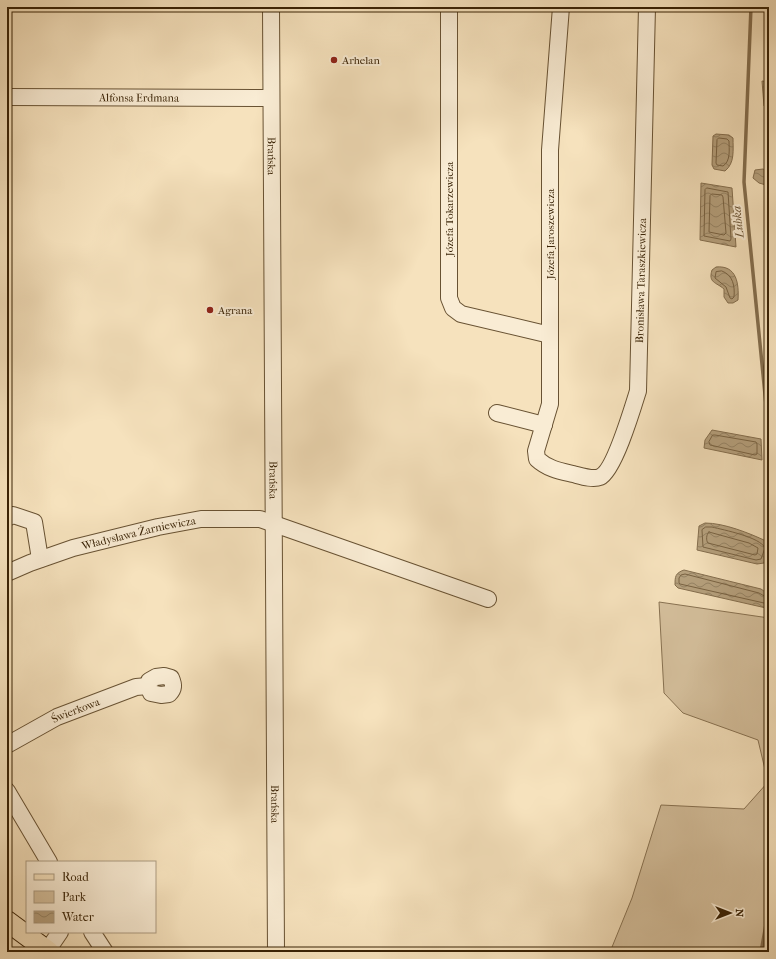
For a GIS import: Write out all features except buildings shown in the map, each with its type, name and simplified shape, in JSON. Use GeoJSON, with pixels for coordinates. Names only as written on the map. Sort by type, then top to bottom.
{"type":"FeatureCollection","features":[{"type":"Feature","properties":{"kind":"main road"},"geometry":{"type":"LineString","coordinates":[[7,921],[48,951]]}},
{"type":"Feature","properties":{"kind":"street","name":"Brańska"},"geometry":{"type":"LineString","coordinates":[[271,7],[276,952]]}},
{"type":"Feature","properties":{"kind":"street","name":"Józefa Tokarzewicza"},"geometry":{"type":"LineString","coordinates":[[449,7],[449,298],[454,308],[462,314],[550,335]]}},
{"type":"Feature","properties":{"kind":"street","name":"Józefa Jaroszewicza"},"geometry":{"type":"LineString","coordinates":[[537,459],[536,451],[550,404],[550,150],[562,7]]}},
{"type":"Feature","properties":{"kind":"street","name":"Bronisława Taraszkiewicza"},"geometry":{"type":"LineString","coordinates":[[537,459],[544,466],[556,470],[600,478],[606,472],[613,460],[638,391],[647,7]]}},
{"type":"Feature","properties":{"kind":"street","name":"Alfonsa Erdmana"},"geometry":{"type":"LineString","coordinates":[[7,97],[271,98]]}},
{"type":"Feature","properties":{"kind":"street"},"geometry":{"type":"LineString","coordinates":[[497,413],[544,426]]}},
{"type":"Feature","properties":{"kind":"street"},"geometry":{"type":"LineString","coordinates":[[7,518],[13,515],[34,522],[40,559]]}},
{"type":"Feature","properties":{"kind":"street","name":"Władysława Żarniewicza"},"geometry":{"type":"LineString","coordinates":[[7,573],[40,559],[73,548],[158,526],[201,519],[260,519],[488,599]]}},
{"type":"Feature","properties":{"kind":"street","name":"Świerkowa"},"geometry":{"type":"LineString","coordinates":[[7,744],[57,717],[136,686],[148,686]]}},
{"type":"Feature","properties":{"kind":"street"},"geometry":{"type":"LineString","coordinates":[[7,792],[48,861]]}},
{"type":"Feature","properties":{"kind":"street"},"geometry":{"type":"LineString","coordinates":[[48,951],[59,933]]}},
{"type":"Feature","properties":{"kind":"street"},"geometry":{"type":"LineString","coordinates":[[93,933],[105,952]]}},
{"type":"Feature","properties":{"kind":"green space"},"geometry":{"type":"Polygon","coordinates":[[[659,602],[769,618],[769,952],[610,952],[632,898],[661,805],[744,809],[768,782],[758,740],[683,713],[664,693],[659,602]]]}},
{"type":"Feature","properties":{"kind":"water"},"geometry":{"type":"Polygon","coordinates":[[[762,81],[769,82],[769,106],[764,106],[762,81]]]}},
{"type":"Feature","properties":{"kind":"water"},"geometry":{"type":"Polygon","coordinates":[[[716,134],[729,135],[733,138],[732,160],[725,171],[714,169],[712,165],[713,136],[716,134]]]}},
{"type":"Feature","properties":{"kind":"water"},"geometry":{"type":"Polygon","coordinates":[[[763,169],[769,172],[769,183],[766,185],[759,183],[753,178],[755,170],[763,169]]]}},
{"type":"Feature","properties":{"kind":"water"},"geometry":{"type":"Polygon","coordinates":[[[701,183],[732,188],[736,247],[700,240],[701,183]]]}},
{"type":"Feature","properties":{"kind":"water"},"geometry":{"type":"Polygon","coordinates":[[[716,267],[728,269],[735,277],[738,288],[738,300],[733,303],[728,303],[724,297],[724,289],[712,280],[712,270],[716,267]]]}},
{"type":"Feature","properties":{"kind":"water"},"geometry":{"type":"Polygon","coordinates":[[[712,430],[761,439],[762,460],[704,448],[705,440],[712,430]]]}},
{"type":"Feature","properties":{"kind":"water"},"geometry":{"type":"Polygon","coordinates":[[[705,523],[728,527],[766,541],[768,547],[764,563],[757,564],[697,550],[699,526],[705,523]]]}},
{"type":"Feature","properties":{"kind":"water"},"geometry":{"type":"Polygon","coordinates":[[[684,570],[761,589],[766,592],[768,596],[768,606],[766,608],[678,588],[675,585],[675,578],[679,572],[684,570]]]}},
{"type":"Feature","properties":{"kind":"waterway","name":"Lubka"},"geometry":{"type":"LineString","coordinates":[[751,7],[744,182],[769,435]]}},
{"type":"Feature","properties":{"kind":"waterway","name":"Lubka"},"geometry":{"type":"LineString","coordinates":[[761,952],[769,908]]}},
{"type":"Feature","properties":{"kind":"place","name":"Arhelan"},"geometry":{"type":"Point","coordinates":[334,60]}},
{"type":"Feature","properties":{"kind":"place","name":"Agrana"},"geometry":{"type":"Point","coordinates":[210,310]}}]}
